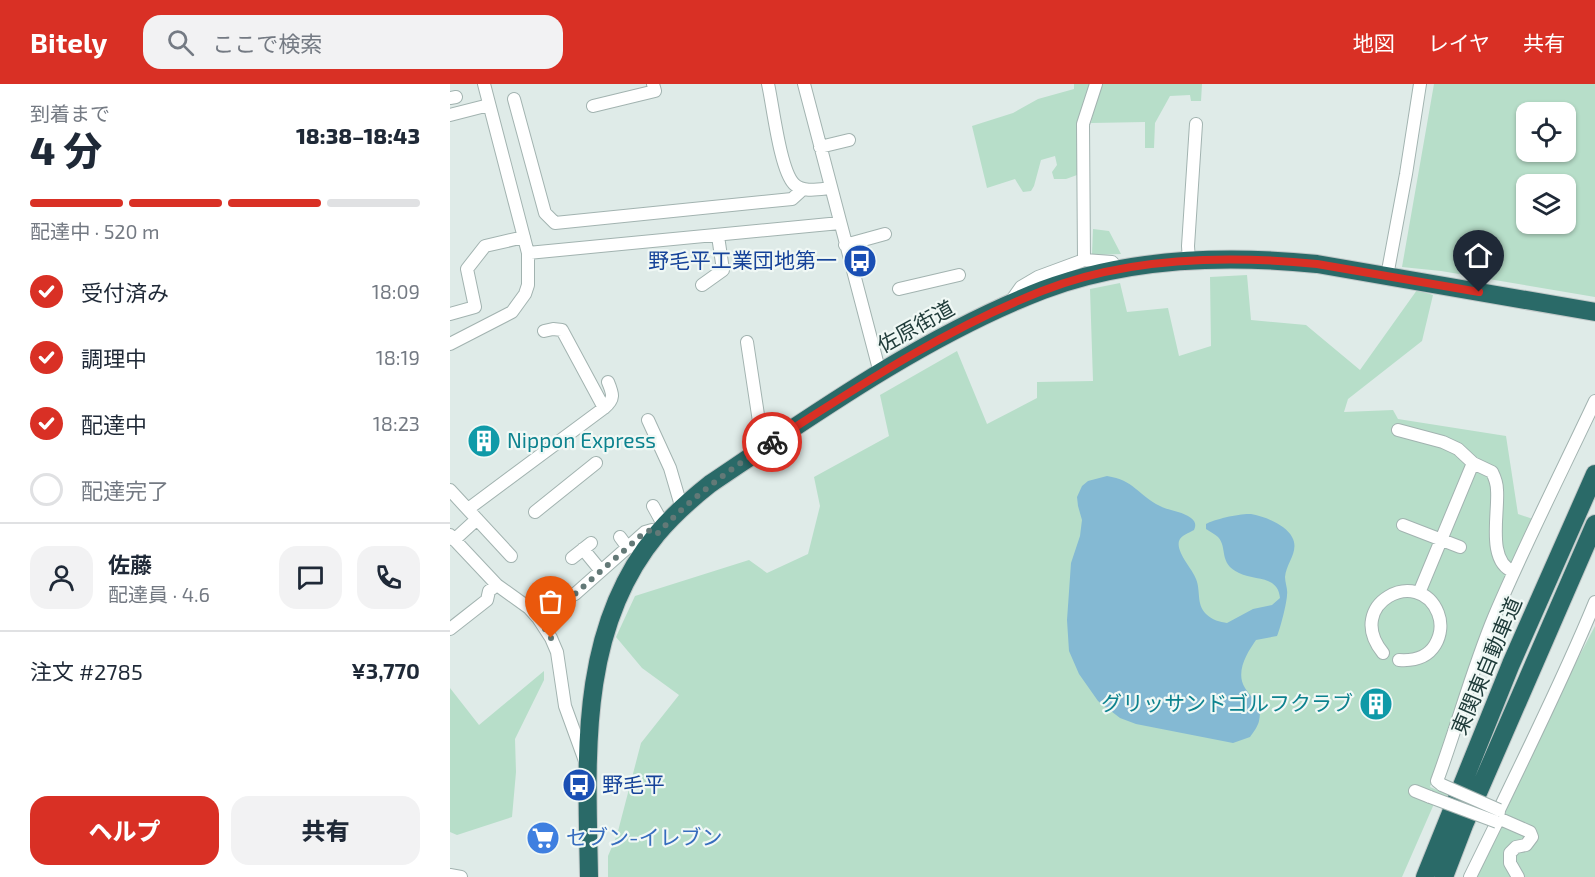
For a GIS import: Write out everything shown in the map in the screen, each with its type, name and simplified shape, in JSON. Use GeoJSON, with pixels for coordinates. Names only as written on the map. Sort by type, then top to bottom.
{"type":"FeatureCollection","features":[{"type":"Feature","properties":{"kind":"highway","name":"佐原街道"},"geometry":{"type":"LineString","coordinates":[[589,877],[588,774],[591,712],[599,650],[606,626],[620,594],[641,556],[661,530],[710,484],[880,373],[964,325],[1052,287],[1119,270],[1189,261],[1292,261],[1595,312]]}},
{"type":"Feature","properties":{"kind":"highway","name":"東関東自動車道"},"geometry":{"type":"LineString","coordinates":[[1425,877],[1511,664],[1595,474]]}},
{"type":"Feature","properties":{"kind":"highway","name":"東関東自動車道"},"geometry":{"type":"LineString","coordinates":[[1444,877],[1468,814],[1595,524]]}},
{"type":"Feature","properties":{"kind":"street"},"geometry":{"type":"LineString","coordinates":[[450,344],[512,312],[525,294],[528,285],[528,253],[484,84]]}},
{"type":"Feature","properties":{"kind":"street"},"geometry":{"type":"LineString","coordinates":[[592,106],[655,91],[653,84]]}},
{"type":"Feature","properties":{"kind":"street"},"geometry":{"type":"LineString","coordinates":[[768,84],[786,170],[795,184],[803,189],[831,188]]}},
{"type":"Feature","properties":{"kind":"street"},"geometry":{"type":"LineString","coordinates":[[804,84],[880,373]]}},
{"type":"Feature","properties":{"kind":"street"},"geometry":{"type":"LineString","coordinates":[[1084,260],[1083,124],[1096,84]]}},
{"type":"Feature","properties":{"kind":"street"},"geometry":{"type":"LineString","coordinates":[[1387,276],[1420,84]]}},
{"type":"Feature","properties":{"kind":"street"},"geometry":{"type":"LineString","coordinates":[[514,99],[545,213],[555,223],[792,199],[803,189]]}},
{"type":"Feature","properties":{"kind":"street"},"geometry":{"type":"LineString","coordinates":[[450,115],[489,105]]}},
{"type":"Feature","properties":{"kind":"street"},"geometry":{"type":"LineString","coordinates":[[1189,261],[1196,124]]}},
{"type":"Feature","properties":{"kind":"street"},"geometry":{"type":"LineString","coordinates":[[820,147],[849,140]]}},
{"type":"Feature","properties":{"kind":"street"},"geometry":{"type":"LineString","coordinates":[[528,253],[840,223]]}},
{"type":"Feature","properties":{"kind":"street"},"geometry":{"type":"LineString","coordinates":[[845,245],[885,234]]}},
{"type":"Feature","properties":{"kind":"street"},"geometry":{"type":"LineString","coordinates":[[702,285],[723,270],[718,236]]}},
{"type":"Feature","properties":{"kind":"street"},"geometry":{"type":"LineString","coordinates":[[450,314],[476,307],[467,269],[485,246],[524,237]]}},
{"type":"Feature","properties":{"kind":"street"},"geometry":{"type":"LineString","coordinates":[[1008,305],[1021,287],[1038,277],[1084,260],[1112,262],[1119,270]]}},
{"type":"Feature","properties":{"kind":"street"},"geometry":{"type":"LineString","coordinates":[[899,289],[958,274]]}},
{"type":"Feature","properties":{"kind":"street"},"geometry":{"type":"LineString","coordinates":[[544,331],[562,330],[604,408]]}},
{"type":"Feature","properties":{"kind":"street"},"geometry":{"type":"LineString","coordinates":[[747,342],[763,448]]}},
{"type":"Feature","properties":{"kind":"street"},"geometry":{"type":"LineString","coordinates":[[468,509],[612,402],[613,395],[608,382]]}},
{"type":"Feature","properties":{"kind":"street"},"geometry":{"type":"LineString","coordinates":[[1518,877],[1510,863],[1510,853],[1516,846],[1526,844],[1533,837],[1530,832],[1498,817],[1437,781],[1494,618],[1595,401]]}},
{"type":"Feature","properties":{"kind":"street"},"geometry":{"type":"LineString","coordinates":[[648,420],[670,468],[682,509]]}},
{"type":"Feature","properties":{"kind":"street"},"geometry":{"type":"LineString","coordinates":[[1398,430],[1443,442],[1458,449],[1473,463],[1492,472],[1497,491],[1499,558],[1505,567],[1514,572]]}},
{"type":"Feature","properties":{"kind":"street"},"geometry":{"type":"LineString","coordinates":[[535,512],[596,463]]}},
{"type":"Feature","properties":{"kind":"street"},"geometry":{"type":"LineString","coordinates":[[1419,593],[1473,463]]}},
{"type":"Feature","properties":{"kind":"street"},"geometry":{"type":"LineString","coordinates":[[450,490],[511,556]]}},
{"type":"Feature","properties":{"kind":"street"},"geometry":{"type":"LineString","coordinates":[[529,608],[556,603],[575,594],[645,532],[661,530],[653,506]]}},
{"type":"Feature","properties":{"kind":"street"},"geometry":{"type":"LineString","coordinates":[[477,519],[452,538],[497,585],[529,608],[538,618],[557,652],[566,706],[588,774]]}},
{"type":"Feature","properties":{"kind":"street"},"geometry":{"type":"LineString","coordinates":[[1403,525],[1460,547]]}},
{"type":"Feature","properties":{"kind":"street"},"geometry":{"type":"LineString","coordinates":[[620,537],[628,548]]}},
{"type":"Feature","properties":{"kind":"street"},"geometry":{"type":"LineString","coordinates":[[572,558],[587,546],[601,571]]}},
{"type":"Feature","properties":{"kind":"street"},"geometry":{"type":"LineString","coordinates":[[450,629],[488,600],[489,591],[497,585]]}},
{"type":"Feature","properties":{"kind":"street"},"geometry":{"type":"LineString","coordinates":[[1383,653],[1375,643],[1371,632],[1371,619],[1376,608],[1384,599],[1395,593],[1407,591],[1419,593],[1435,606],[1441,626],[1439,636],[1428,653],[1419,658],[1399,660]]}},
{"type":"Feature","properties":{"kind":"street"},"geometry":{"type":"LineString","coordinates":[[1470,877],[1570,663],[1595,602]]}},
{"type":"Feature","properties":{"kind":"street"},"geometry":{"type":"LineString","coordinates":[[1415,791],[1498,817]]}},
{"type":"Feature","properties":{"kind":"street"},"geometry":{"type":"LineString","coordinates":[[450,874],[461,877]]}},
{"type":"Feature","properties":{"kind":"green space"},"geometry":{"type":"Polygon","coordinates":[[[1074,84],[1091,84],[1078,122],[1077,175],[1066,179],[1054,179],[1052,172],[1057,165],[1055,156],[1041,160],[1031,191],[1023,192],[1015,179],[987,188],[972,126],[1013,113],[1038,99],[1074,89],[1074,84]]]}},
{"type":"Feature","properties":{"kind":"green space"},"geometry":{"type":"Polygon","coordinates":[[[1103,84],[1202,84],[1201,101],[1191,101],[1190,95],[1170,96],[1155,123],[1154,148],[1145,148],[1145,122],[1091,123],[1096,100],[1103,84]]]}},
{"type":"Feature","properties":{"kind":"green space"},"geometry":{"type":"Polygon","coordinates":[[[1434,84],[1595,84],[1595,297],[1441,271],[1402,267],[1434,84]]]}},
{"type":"Feature","properties":{"kind":"green space"},"geometry":{"type":"Polygon","coordinates":[[[1093,229],[1109,231],[1121,254],[1092,255],[1093,229]]]}},
{"type":"Feature","properties":{"kind":"green space","name":"グリッサンドゴルフクラブ"},"geometry":{"type":"Polygon","coordinates":[[[1247,275],[1251,320],[1306,325],[1360,370],[1417,290],[1433,295],[1422,341],[1348,399],[1344,412],[1393,410],[1398,419],[1506,436],[1518,514],[1533,519],[1474,658],[1430,787],[1502,817],[1540,731],[1595,626],[1595,877],[1473,877],[1500,821],[1437,797],[1402,877],[608,877],[608,856],[617,835],[641,743],[679,695],[642,668],[616,637],[635,596],[749,560],[767,573],[808,554],[820,506],[814,477],[889,436],[880,395],[957,351],[987,424],[1037,398],[1037,382],[1093,381],[1090,289],[1120,283],[1127,312],[1168,308],[1179,356],[1211,346],[1210,277],[1247,275]]]}},
{"type":"Feature","properties":{"kind":"green space"},"geometry":{"type":"Polygon","coordinates":[[[544,671],[544,680],[515,739],[516,772],[512,817],[457,835],[450,832],[450,688],[479,725],[544,671]]]}},
{"type":"Feature","properties":{"kind":"water"},"geometry":{"type":"Polygon","coordinates":[[[1107,476],[1130,484],[1153,502],[1184,514],[1194,521],[1194,530],[1179,541],[1180,550],[1196,579],[1203,610],[1208,616],[1219,621],[1227,623],[1253,609],[1272,605],[1280,598],[1275,586],[1270,582],[1239,573],[1228,565],[1221,541],[1206,529],[1206,524],[1241,514],[1251,514],[1274,522],[1292,537],[1294,552],[1285,577],[1287,599],[1277,636],[1256,640],[1242,669],[1242,682],[1256,702],[1260,715],[1250,737],[1233,743],[1136,724],[1120,718],[1098,701],[1079,674],[1069,651],[1067,620],[1071,563],[1080,536],[1082,520],[1077,497],[1082,486],[1088,481],[1107,476]]]}},
{"type":"Feature","properties":{"kind":"way so far"},"geometry":{"type":"LineString","coordinates":[[551,638],[529,608],[556,603],[575,594],[645,532],[652,530],[657,534],[710,484],[772,442]]}},
{"type":"Feature","properties":{"kind":"place","name":"野毛平工業団地第一"},"geometry":{"type":"Point","coordinates":[860,261]}},
{"type":"Feature","properties":{"kind":"place","name":"Nippon Express"},"geometry":{"type":"Point","coordinates":[484,441]}},
{"type":"Feature","properties":{"kind":"place","name":"グリッサンドゴルフクラブ"},"geometry":{"type":"Point","coordinates":[1376,704]}},
{"type":"Feature","properties":{"kind":"place","name":"野毛平"},"geometry":{"type":"Point","coordinates":[579,785]}},
{"type":"Feature","properties":{"kind":"place","name":"セブン-イレブン"},"geometry":{"type":"Point","coordinates":[543,838]}},
{"type":"Feature","properties":{"kind":"route"},"geometry":{"type":"LineString","coordinates":[[772,442],[880,373],[964,325],[1043,290],[1089,276],[1119,270],[1197,261],[1292,261],[1479,292]]}}]}
